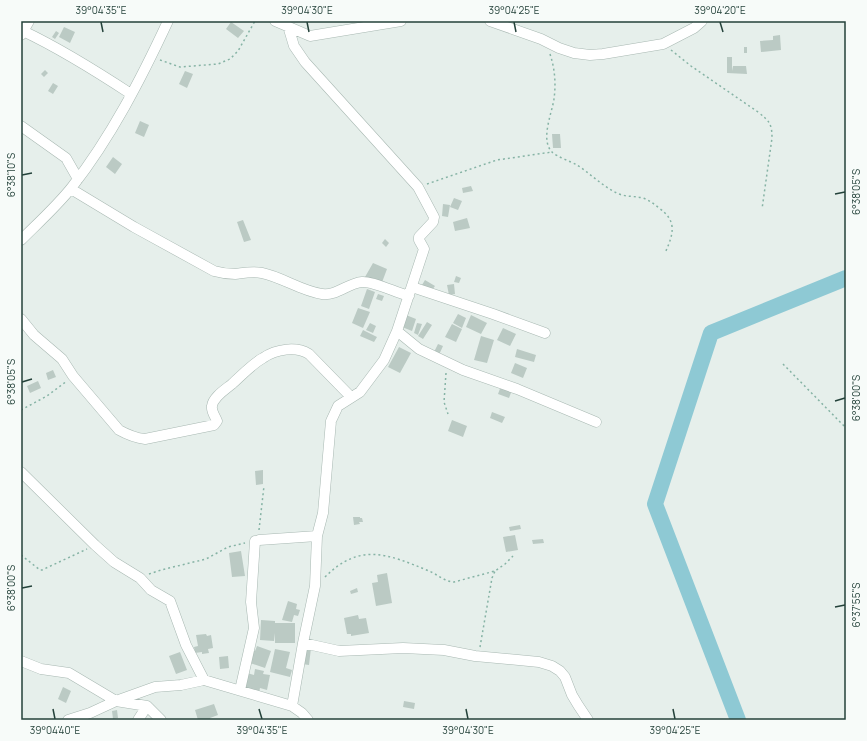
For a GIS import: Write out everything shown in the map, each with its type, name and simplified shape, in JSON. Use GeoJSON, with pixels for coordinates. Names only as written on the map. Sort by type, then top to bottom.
{"type":"FeatureCollection","features":[{"type":"Feature","properties":{"kind":"street"},"geometry":{"type":"LineString","coordinates":[[21,240],[71,189],[106,140],[168,21]]}},
{"type":"Feature","properties":{"kind":"street"},"geometry":{"type":"LineString","coordinates":[[274,21],[310,36],[401,21]]}},
{"type":"Feature","properties":{"kind":"street"},"geometry":{"type":"LineString","coordinates":[[490,21],[541,39],[559,48],[574,53],[590,55],[663,44],[694,28],[702,21]]}},
{"type":"Feature","properties":{"kind":"street"},"geometry":{"type":"LineString","coordinates":[[288,26],[294,46],[305,62],[418,187],[434,219],[418,238],[424,249],[397,331],[384,360],[364,388],[356,395],[338,406],[331,421],[323,513],[317,536],[315,586],[292,706]]}},
{"type":"Feature","properties":{"kind":"street"},"geometry":{"type":"LineString","coordinates":[[25,27],[46,42],[96,71],[131,94]]}},
{"type":"Feature","properties":{"kind":"street"},"geometry":{"type":"LineString","coordinates":[[21,126],[66,158],[71,164],[78,179]]}},
{"type":"Feature","properties":{"kind":"street"},"geometry":{"type":"LineString","coordinates":[[71,189],[134,227],[214,271],[224,274],[235,274],[250,271],[262,273],[320,294],[335,292],[362,282],[368,282],[399,294],[411,291],[493,314],[545,333]]}},
{"type":"Feature","properties":{"kind":"street"},"geometry":{"type":"LineString","coordinates":[[21,319],[34,335],[62,359],[73,376],[120,430],[136,438],[145,439],[214,424],[217,421],[212,407],[219,395],[263,358],[278,351],[296,349],[303,350],[309,354],[351,397]]}},
{"type":"Feature","properties":{"kind":"street"},"geometry":{"type":"LineString","coordinates":[[397,331],[419,348],[462,370],[543,399],[596,422]]}},
{"type":"Feature","properties":{"kind":"street"},"geometry":{"type":"LineString","coordinates":[[21,472],[114,562],[140,578],[151,590],[168,599],[172,603],[186,645],[204,680]]}},
{"type":"Feature","properties":{"kind":"street"},"geometry":{"type":"LineString","coordinates":[[240,690],[254,628],[251,602],[257,540],[317,536]]}},
{"type":"Feature","properties":{"kind":"street"},"geometry":{"type":"LineString","coordinates":[[303,643],[339,651],[410,648],[444,650],[475,656],[539,662],[552,666],[560,671],[565,677],[572,695],[588,720]]}},
{"type":"Feature","properties":{"kind":"street"},"geometry":{"type":"LineString","coordinates":[[21,661],[41,669],[69,673],[116,701],[147,706],[161,720]]}},
{"type":"Feature","properties":{"kind":"street"},"geometry":{"type":"LineString","coordinates":[[68,720],[156,687],[181,685],[204,680],[292,706],[302,712],[308,720]]}},
{"type":"Feature","properties":{"kind":"street"},"geometry":{"type":"LineString","coordinates":[[138,720],[147,706]]}},
{"type":"Feature","properties":{"kind":"path"},"geometry":{"type":"LineString","coordinates":[[151,56],[180,67],[218,64],[230,59],[238,51],[255,21]]}},
{"type":"Feature","properties":{"kind":"path"},"geometry":{"type":"LineString","coordinates":[[541,39],[549,52],[555,74],[554,100],[548,118],[547,133],[548,143],[552,152]]}},
{"type":"Feature","properties":{"kind":"path"},"geometry":{"type":"LineString","coordinates":[[663,44],[691,66],[767,119],[772,127],[772,138],[762,209]]}},
{"type":"Feature","properties":{"kind":"path"},"geometry":{"type":"LineString","coordinates":[[418,187],[497,160],[552,152],[578,166],[610,189],[624,196],[646,200],[668,215],[672,226],[665,253]]}},
{"type":"Feature","properties":{"kind":"path"},"geometry":{"type":"LineString","coordinates":[[447,362],[444,402],[448,414]]}},
{"type":"Feature","properties":{"kind":"path"},"geometry":{"type":"LineString","coordinates":[[783,364],[846,428]]}},
{"type":"Feature","properties":{"kind":"path"},"geometry":{"type":"LineString","coordinates":[[21,410],[46,396],[73,376]]}},
{"type":"Feature","properties":{"kind":"path"},"geometry":{"type":"LineString","coordinates":[[140,578],[156,571],[206,559],[228,547],[257,540],[264,486]]}},
{"type":"Feature","properties":{"kind":"path"},"geometry":{"type":"LineString","coordinates":[[21,555],[42,570],[95,545]]}},
{"type":"Feature","properties":{"kind":"path"},"geometry":{"type":"LineString","coordinates":[[315,586],[341,562],[351,557],[368,553],[381,554],[430,571],[452,582],[495,571],[513,556]]}},
{"type":"Feature","properties":{"kind":"path"},"geometry":{"type":"LineString","coordinates":[[475,656],[481,645],[492,578],[495,571]]}},
{"type":"Feature","properties":{"kind":"building"},"geometry":{"type":"Polygon","coordinates":[[[231,22],[244,31],[238,38],[226,29],[231,22]]]}},
{"type":"Feature","properties":{"kind":"building"},"geometry":{"type":"Polygon","coordinates":[[[64,27],[75,32],[70,43],[59,37],[64,27]]]}},
{"type":"Feature","properties":{"kind":"building"},"geometry":{"type":"Polygon","coordinates":[[[56,31],[59,33],[55,39],[52,37],[56,31]]]}},
{"type":"Feature","properties":{"kind":"building"},"geometry":{"type":"Polygon","coordinates":[[[780,35],[781,50],[761,52],[760,41],[773,40],[773,36],[780,35]]]}},
{"type":"Feature","properties":{"kind":"building"},"geometry":{"type":"Polygon","coordinates":[[[744,47],[747,47],[747,53],[744,53],[744,47]]]}},
{"type":"Feature","properties":{"kind":"building"},"geometry":{"type":"Polygon","coordinates":[[[727,57],[732,57],[732,71],[733,66],[746,66],[747,74],[727,73],[727,57]]]}},
{"type":"Feature","properties":{"kind":"building"},"geometry":{"type":"Polygon","coordinates":[[[45,70],[48,73],[44,77],[41,74],[45,70]]]}},
{"type":"Feature","properties":{"kind":"building"},"geometry":{"type":"Polygon","coordinates":[[[185,71],[193,74],[187,88],[179,84],[185,71]]]}},
{"type":"Feature","properties":{"kind":"building"},"geometry":{"type":"Polygon","coordinates":[[[53,83],[58,86],[53,94],[48,91],[53,83]]]}},
{"type":"Feature","properties":{"kind":"building"},"geometry":{"type":"Polygon","coordinates":[[[140,121],[149,125],[144,137],[135,133],[140,121]]]}},
{"type":"Feature","properties":{"kind":"building"},"geometry":{"type":"Polygon","coordinates":[[[552,134],[560,134],[561,148],[553,148],[552,134]]]}},
{"type":"Feature","properties":{"kind":"building"},"geometry":{"type":"Polygon","coordinates":[[[113,157],[122,164],[115,174],[106,167],[113,157]]]}},
{"type":"Feature","properties":{"kind":"building"},"geometry":{"type":"Polygon","coordinates":[[[471,186],[473,191],[463,193],[462,188],[471,186]]]}},
{"type":"Feature","properties":{"kind":"building"},"geometry":{"type":"Polygon","coordinates":[[[454,198],[462,201],[458,210],[450,207],[454,198]]]}},
{"type":"Feature","properties":{"kind":"building"},"geometry":{"type":"Polygon","coordinates":[[[443,204],[450,205],[448,217],[442,216],[443,204]]]}},
{"type":"Feature","properties":{"kind":"building"},"geometry":{"type":"Polygon","coordinates":[[[467,218],[470,228],[455,231],[453,222],[467,218]]]}},
{"type":"Feature","properties":{"kind":"building"},"geometry":{"type":"Polygon","coordinates":[[[243,220],[251,240],[244,242],[237,222],[243,220]]]}},
{"type":"Feature","properties":{"kind":"building"},"geometry":{"type":"Polygon","coordinates":[[[385,239],[389,243],[386,247],[382,243],[385,239]]]}},
{"type":"Feature","properties":{"kind":"building"},"geometry":{"type":"Polygon","coordinates":[[[373,263],[387,269],[381,285],[365,277],[373,263]]]}},
{"type":"Feature","properties":{"kind":"building"},"geometry":{"type":"Polygon","coordinates":[[[456,276],[461,278],[459,283],[454,282],[456,276]]]}},
{"type":"Feature","properties":{"kind":"building"},"geometry":{"type":"Polygon","coordinates":[[[425,280],[435,286],[432,290],[422,285],[425,280]]]}},
{"type":"Feature","properties":{"kind":"building"},"geometry":{"type":"Polygon","coordinates":[[[454,284],[455,294],[449,295],[447,285],[454,284]]]}},
{"type":"Feature","properties":{"kind":"building"},"geometry":{"type":"Polygon","coordinates":[[[367,289],[375,292],[369,309],[361,306],[367,289]]]}},
{"type":"Feature","properties":{"kind":"building"},"geometry":{"type":"Polygon","coordinates":[[[378,294],[384,296],[382,301],[376,299],[378,294]]]}},
{"type":"Feature","properties":{"kind":"building"},"geometry":{"type":"Polygon","coordinates":[[[358,308],[370,312],[363,328],[352,323],[358,308]]]}},
{"type":"Feature","properties":{"kind":"building"},"geometry":{"type":"Polygon","coordinates":[[[458,314],[466,318],[462,328],[453,323],[458,314]]]}},
{"type":"Feature","properties":{"kind":"building"},"geometry":{"type":"Polygon","coordinates":[[[406,315],[416,319],[412,331],[402,327],[406,315]]]}},
{"type":"Feature","properties":{"kind":"building"},"geometry":{"type":"Polygon","coordinates":[[[471,315],[487,323],[481,334],[466,327],[471,315]]]}},
{"type":"Feature","properties":{"kind":"building"},"geometry":{"type":"Polygon","coordinates":[[[427,322],[432,325],[423,339],[418,336],[427,322]]]}},
{"type":"Feature","properties":{"kind":"building"},"geometry":{"type":"Polygon","coordinates":[[[370,323],[376,326],[373,333],[366,330],[370,323]]]}},
{"type":"Feature","properties":{"kind":"building"},"geometry":{"type":"Polygon","coordinates":[[[417,323],[422,324],[418,335],[414,333],[417,323]]]}},
{"type":"Feature","properties":{"kind":"building"},"geometry":{"type":"Polygon","coordinates":[[[452,324],[462,329],[456,342],[445,337],[452,324]]]}},
{"type":"Feature","properties":{"kind":"building"},"geometry":{"type":"Polygon","coordinates":[[[503,328],[516,334],[510,346],[497,340],[503,328]]]}},
{"type":"Feature","properties":{"kind":"building"},"geometry":{"type":"Polygon","coordinates":[[[363,330],[377,337],[374,342],[360,336],[363,330]]]}},
{"type":"Feature","properties":{"kind":"building"},"geometry":{"type":"Polygon","coordinates":[[[481,336],[494,340],[487,363],[474,360],[481,336]]]}},
{"type":"Feature","properties":{"kind":"building"},"geometry":{"type":"Polygon","coordinates":[[[438,344],[443,346],[438,357],[433,354],[438,344]]]}},
{"type":"Feature","properties":{"kind":"building"},"geometry":{"type":"Polygon","coordinates":[[[399,347],[411,353],[400,373],[388,367],[399,347]]]}},
{"type":"Feature","properties":{"kind":"building"},"geometry":{"type":"Polygon","coordinates":[[[517,349],[536,355],[534,362],[515,357],[517,349]]]}},
{"type":"Feature","properties":{"kind":"building"},"geometry":{"type":"Polygon","coordinates":[[[515,363],[527,368],[523,378],[511,373],[515,363]]]}},
{"type":"Feature","properties":{"kind":"building"},"geometry":{"type":"Polygon","coordinates":[[[53,370],[56,377],[48,380],[46,373],[53,370]]]}},
{"type":"Feature","properties":{"kind":"building"},"geometry":{"type":"Polygon","coordinates":[[[38,381],[41,388],[30,393],[27,386],[38,381]]]}},
{"type":"Feature","properties":{"kind":"building"},"geometry":{"type":"Polygon","coordinates":[[[501,386],[512,390],[509,398],[498,394],[501,386]]]}},
{"type":"Feature","properties":{"kind":"building"},"geometry":{"type":"Polygon","coordinates":[[[492,412],[505,417],[502,423],[490,418],[492,412]]]}},
{"type":"Feature","properties":{"kind":"building"},"geometry":{"type":"Polygon","coordinates":[[[452,420],[467,426],[463,437],[448,431],[452,420]]]}},
{"type":"Feature","properties":{"kind":"building"},"geometry":{"type":"Polygon","coordinates":[[[263,470],[263,484],[256,485],[255,471],[263,470]]]}},
{"type":"Feature","properties":{"kind":"building"},"geometry":{"type":"Polygon","coordinates":[[[353,517],[362,518],[363,522],[359,522],[360,524],[354,525],[353,517]]]}},
{"type":"Feature","properties":{"kind":"building"},"geometry":{"type":"Polygon","coordinates":[[[520,525],[521,529],[510,531],[509,527],[520,525]]]}},
{"type":"Feature","properties":{"kind":"building"},"geometry":{"type":"Polygon","coordinates":[[[515,535],[518,550],[506,552],[503,537],[515,535]]]}},
{"type":"Feature","properties":{"kind":"building"},"geometry":{"type":"Polygon","coordinates":[[[543,539],[544,543],[533,544],[532,540],[543,539]]]}},
{"type":"Feature","properties":{"kind":"building"},"geometry":{"type":"Polygon","coordinates":[[[241,551],[245,576],[232,577],[229,553],[241,551]]]}},
{"type":"Feature","properties":{"kind":"building"},"geometry":{"type":"Polygon","coordinates":[[[387,573],[392,603],[376,606],[372,583],[378,582],[377,575],[387,573]]]}},
{"type":"Feature","properties":{"kind":"building"},"geometry":{"type":"Polygon","coordinates":[[[357,588],[358,592],[351,594],[350,591],[357,588]]]}},
{"type":"Feature","properties":{"kind":"building"},"geometry":{"type":"Polygon","coordinates":[[[288,601],[297,604],[296,609],[300,610],[298,616],[294,615],[292,622],[282,620],[288,601]]]}},
{"type":"Feature","properties":{"kind":"building"},"geometry":{"type":"Polygon","coordinates":[[[358,615],[359,619],[366,618],[369,633],[351,636],[351,634],[347,634],[344,618],[358,615]]]}},
{"type":"Feature","properties":{"kind":"building"},"geometry":{"type":"Polygon","coordinates":[[[261,620],[275,621],[275,623],[295,623],[295,643],[275,643],[275,633],[274,641],[260,640],[261,620]]]}},
{"type":"Feature","properties":{"kind":"building"},"geometry":{"type":"Polygon","coordinates":[[[206,634],[207,636],[211,635],[213,648],[208,649],[209,653],[195,653],[194,647],[198,646],[196,635],[206,634]]]}},
{"type":"Feature","properties":{"kind":"building"},"geometry":{"type":"Polygon","coordinates":[[[257,646],[271,651],[265,668],[250,663],[251,650],[255,651],[257,646]]]}},
{"type":"Feature","properties":{"kind":"building"},"geometry":{"type":"Polygon","coordinates":[[[305,647],[311,648],[309,665],[302,664],[305,647]]]}},
{"type":"Feature","properties":{"kind":"building"},"geometry":{"type":"Polygon","coordinates":[[[275,649],[290,652],[286,668],[292,670],[290,677],[270,672],[275,649]]]}},
{"type":"Feature","properties":{"kind":"building"},"geometry":{"type":"Polygon","coordinates":[[[180,652],[187,670],[176,674],[169,656],[180,652]]]}},
{"type":"Feature","properties":{"kind":"building"},"geometry":{"type":"Polygon","coordinates":[[[228,656],[229,668],[220,669],[219,657],[228,656]]]}},
{"type":"Feature","properties":{"kind":"building"},"geometry":{"type":"Polygon","coordinates":[[[255,669],[264,671],[263,674],[270,675],[267,690],[260,688],[259,693],[243,690],[247,673],[254,675],[255,669]]]}},
{"type":"Feature","properties":{"kind":"building"},"geometry":{"type":"Polygon","coordinates":[[[63,687],[71,691],[66,703],[58,699],[63,687]]]}},
{"type":"Feature","properties":{"kind":"building"},"geometry":{"type":"Polygon","coordinates":[[[404,701],[415,703],[414,709],[403,707],[404,701]]]}},
{"type":"Feature","properties":{"kind":"building"},"geometry":{"type":"Polygon","coordinates":[[[214,704],[218,715],[210,718],[211,720],[198,720],[195,710],[214,704]]]}},
{"type":"Feature","properties":{"kind":"building"},"geometry":{"type":"Polygon","coordinates":[[[117,710],[118,718],[113,719],[112,711],[117,710]]]}},
{"type":"Feature","properties":{"kind":"waterway"},"geometry":{"type":"LineString","coordinates":[[738,720],[655,504],[711,333],[846,278]]}}]}
